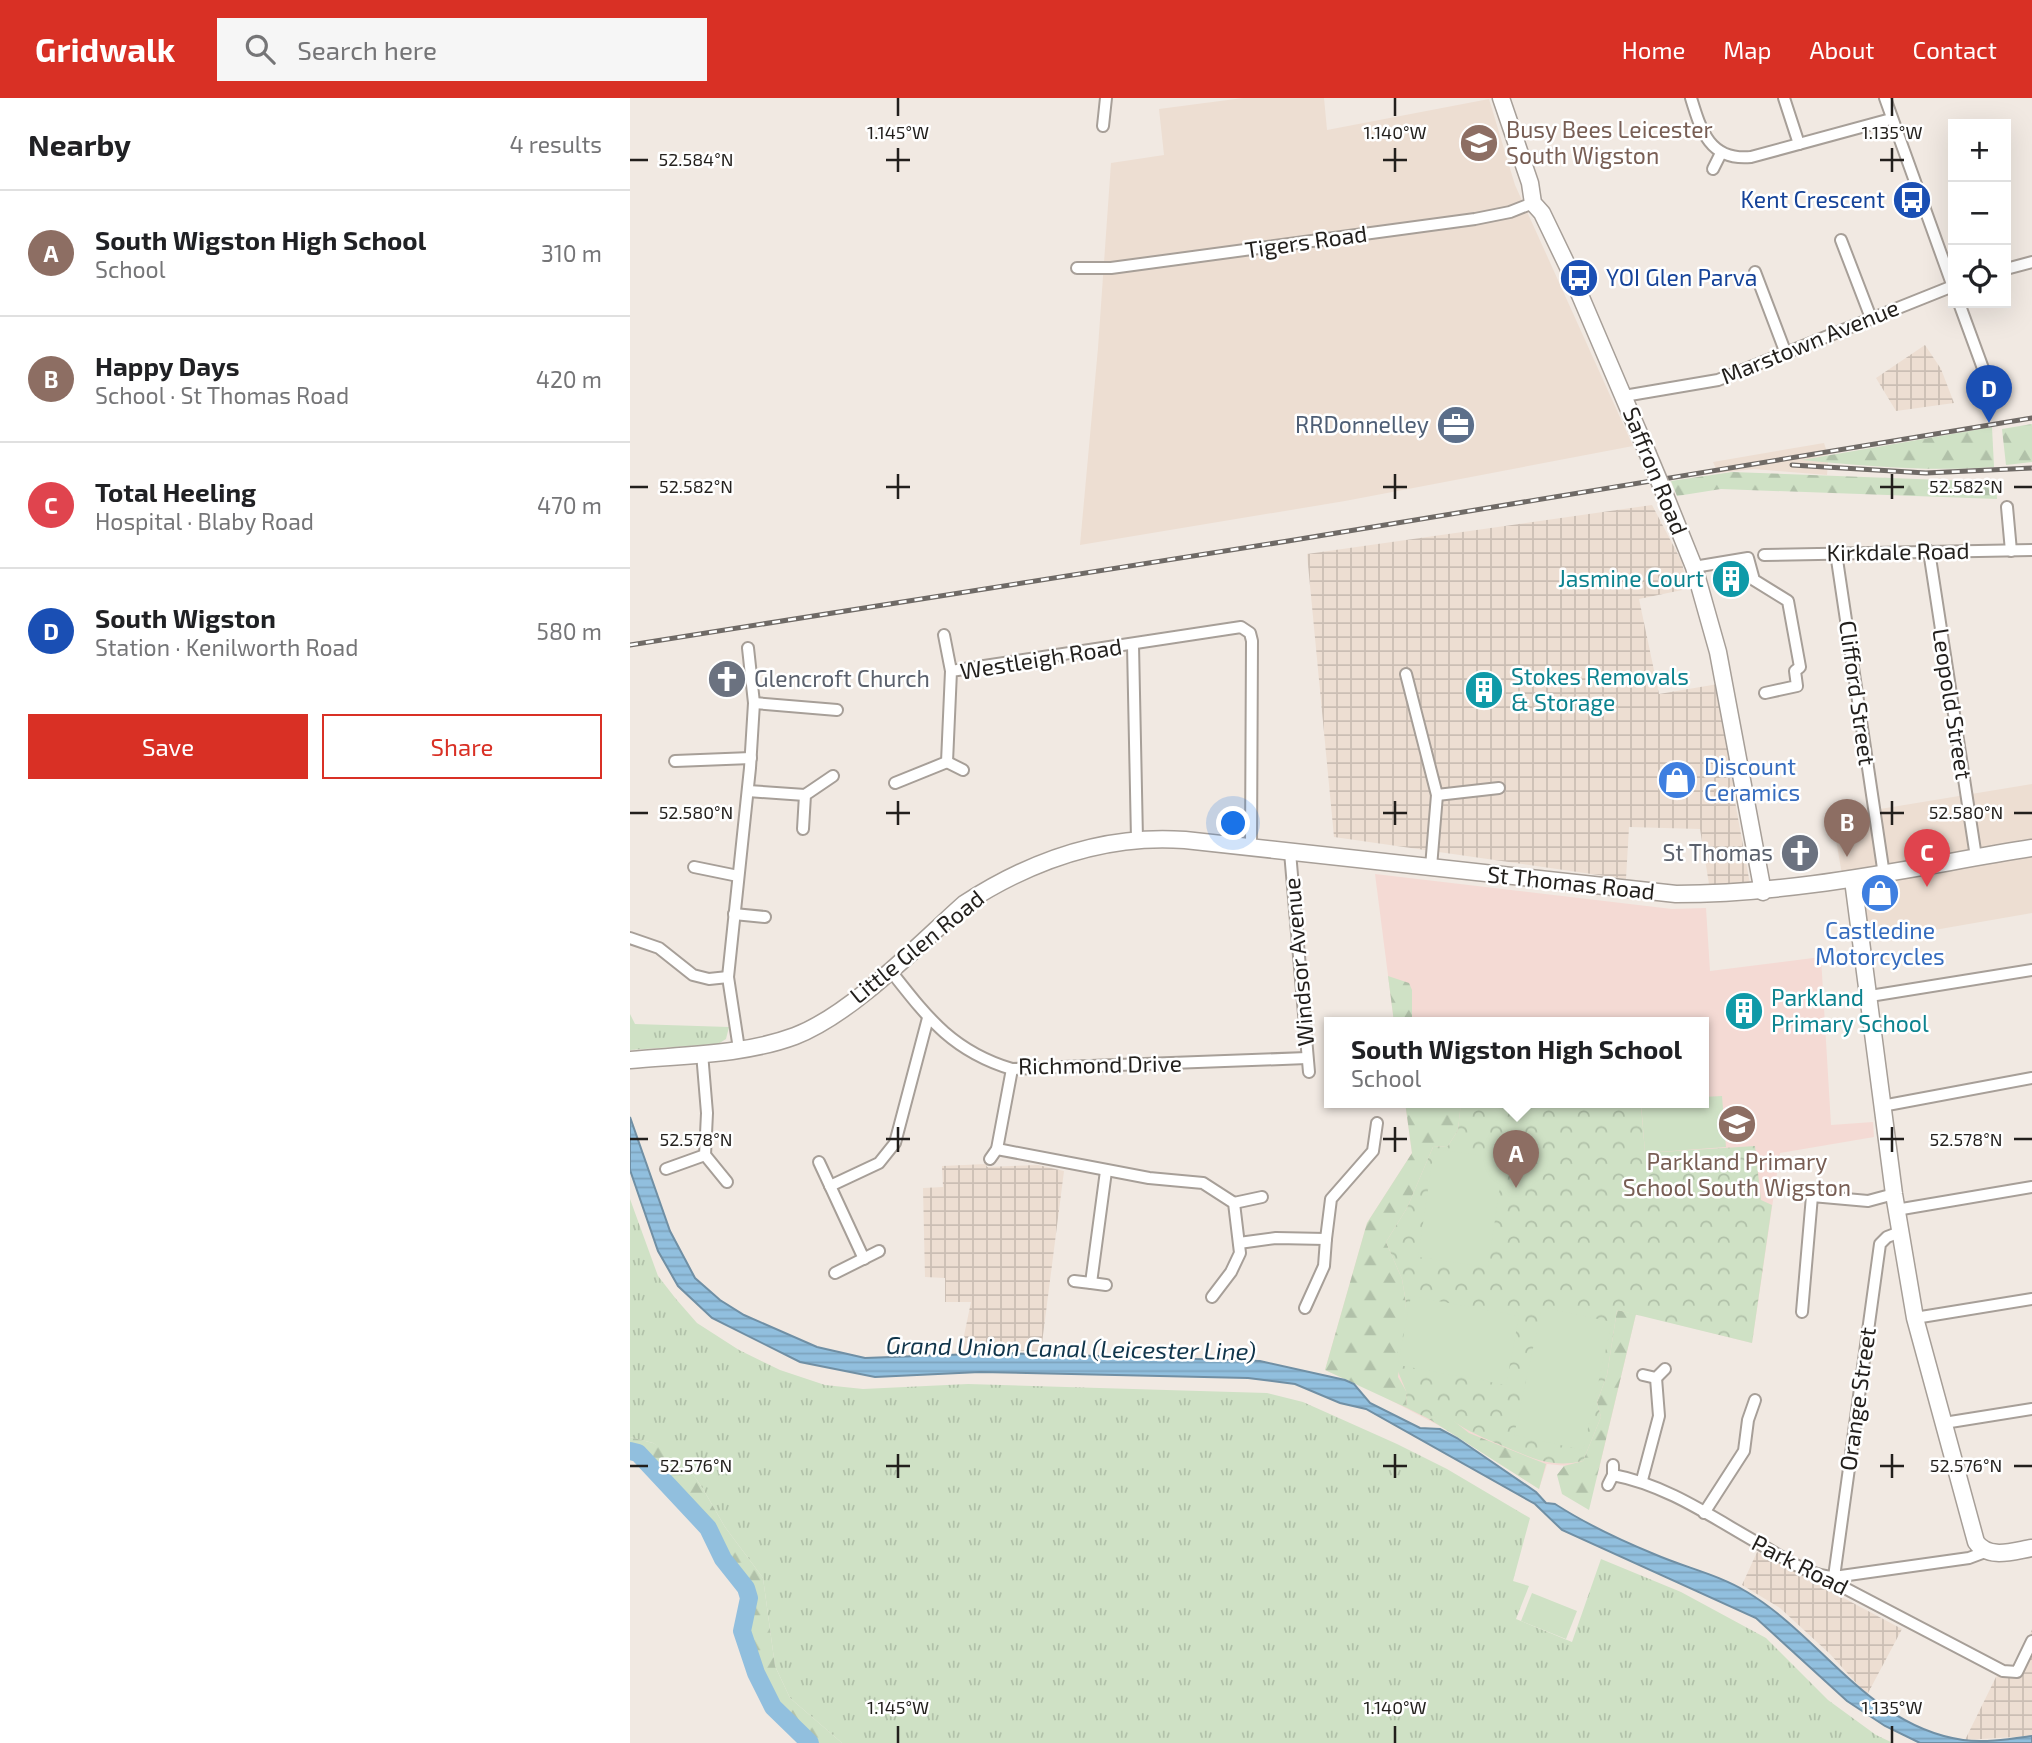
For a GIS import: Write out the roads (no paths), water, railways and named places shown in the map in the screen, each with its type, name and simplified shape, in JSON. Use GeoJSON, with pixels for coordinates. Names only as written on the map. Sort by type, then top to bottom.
{"type":"FeatureCollection","features":[{"type":"Feature","properties":{"kind":"main road","name":"Saffron Road"},"geometry":{"type":"LineString","coordinates":[[1502,98],[1530,183],[1533,203],[1542,213],[1568,267],[1694,567],[1718,652],[1763,892]]}},
{"type":"Feature","properties":{"kind":"main road","name":"Little Glen Road"},"geometry":{"type":"LineString","coordinates":[[630,1060],[739,1049],[777,1042],[812,1028],[890,970],[964,904],[1003,880],[1068,853],[1137,839],[1168,838],[1290,852]]}},
{"type":"Feature","properties":{"kind":"main road","name":"St Thomas Road"},"geometry":{"type":"LineString","coordinates":[[1290,852],[1676,894],[1796,889],[2032,848]]}},
{"type":"Feature","properties":{"kind":"main road"},"geometry":{"type":"LineString","coordinates":[[1759,862],[1778,881],[1796,889]]}},
{"type":"Feature","properties":{"kind":"main road"},"geometry":{"type":"LineString","coordinates":[[1853,880],[1895,1202],[1915,1318],[1976,1542],[1985,1552],[1994,1553],[2032,1548]]}},
{"type":"Feature","properties":{"kind":"street"},"geometry":{"type":"LineString","coordinates":[[1103,126],[1106,98]]}},
{"type":"Feature","properties":{"kind":"street"},"geometry":{"type":"LineString","coordinates":[[1690,98],[1705,138],[1721,153],[1743,158],[1891,119]]}},
{"type":"Feature","properties":{"kind":"street"},"geometry":{"type":"LineString","coordinates":[[1784,98],[1799,144]]}},
{"type":"Feature","properties":{"kind":"street"},"geometry":{"type":"LineString","coordinates":[[1885,98],[1948,273]]}},
{"type":"Feature","properties":{"kind":"street"},"geometry":{"type":"LineString","coordinates":[[1713,169],[1721,153]]}},
{"type":"Feature","properties":{"kind":"street","name":"Tigers Road"},"geometry":{"type":"LineString","coordinates":[[1077,268],[1111,268],[1475,219],[1510,212],[1533,203]]}},
{"type":"Feature","properties":{"kind":"street"},"geometry":{"type":"LineString","coordinates":[[1841,240],[1871,318]]}},
{"type":"Feature","properties":{"kind":"street"},"geometry":{"type":"LineString","coordinates":[[2011,268],[2032,262]]}},
{"type":"Feature","properties":{"kind":"street"},"geometry":{"type":"LineString","coordinates":[[1755,272],[1785,351]]}},
{"type":"Feature","properties":{"kind":"street","name":"Marstown Avenue"},"geometry":{"type":"LineString","coordinates":[[1624,396],[1718,380],[1785,351],[1948,289]]}},
{"type":"Feature","properties":{"kind":"street"},"geometry":{"type":"LineString","coordinates":[[1961,308],[1992,393]]}},
{"type":"Feature","properties":{"kind":"street"},"geometry":{"type":"LineString","coordinates":[[2007,507],[2011,551]]}},
{"type":"Feature","properties":{"kind":"street","name":"Kirkdale Road"},"geometry":{"type":"LineString","coordinates":[[1764,555],[2032,550]]}},
{"type":"Feature","properties":{"kind":"street","name":"Leopold Street"},"geometry":{"type":"LineString","coordinates":[[1929,551],[1976,857]]}},
{"type":"Feature","properties":{"kind":"street","name":"Clifford Street"},"geometry":{"type":"LineString","coordinates":[[1836,553],[1884,875]]}},
{"type":"Feature","properties":{"kind":"street"},"geometry":{"type":"LineString","coordinates":[[1694,567],[1748,558],[1754,580],[1787,601],[1800,667],[1795,671],[1797,686],[1765,693]]}},
{"type":"Feature","properties":{"kind":"street","name":"Westleigh Road"},"geometry":{"type":"LineString","coordinates":[[947,762],[951,671],[1133,645],[1233,627],[1247,630],[1252,641],[1251,848]]}},
{"type":"Feature","properties":{"kind":"street"},"geometry":{"type":"LineString","coordinates":[[944,635],[951,671]]}},
{"type":"Feature","properties":{"kind":"street"},"geometry":{"type":"LineString","coordinates":[[1133,645],[1137,839]]}},
{"type":"Feature","properties":{"kind":"street"},"geometry":{"type":"LineString","coordinates":[[739,1049],[728,977],[751,758],[754,703],[748,648]]}},
{"type":"Feature","properties":{"kind":"street"},"geometry":{"type":"LineString","coordinates":[[1406,674],[1437,795],[1431,867]]}},
{"type":"Feature","properties":{"kind":"street"},"geometry":{"type":"LineString","coordinates":[[754,703],[837,710]]}},
{"type":"Feature","properties":{"kind":"street"},"geometry":{"type":"LineString","coordinates":[[675,761],[751,758]]}},
{"type":"Feature","properties":{"kind":"street"},"geometry":{"type":"LineString","coordinates":[[895,783],[947,762],[963,770]]}},
{"type":"Feature","properties":{"kind":"street"},"geometry":{"type":"LineString","coordinates":[[748,791],[805,795],[833,776]]}},
{"type":"Feature","properties":{"kind":"street"},"geometry":{"type":"LineString","coordinates":[[1437,795],[1499,788]]}},
{"type":"Feature","properties":{"kind":"street"},"geometry":{"type":"LineString","coordinates":[[803,828],[805,795]]}},
{"type":"Feature","properties":{"kind":"street","name":"Windsor Avenue"},"geometry":{"type":"LineString","coordinates":[[1290,852],[1309,1072]]}},
{"type":"Feature","properties":{"kind":"street"},"geometry":{"type":"LineString","coordinates":[[694,867],[738,876]]}},
{"type":"Feature","properties":{"kind":"street"},"geometry":{"type":"LineString","coordinates":[[734,914],[765,917]]}},
{"type":"Feature","properties":{"kind":"street"},"geometry":{"type":"LineString","coordinates":[[630,938],[659,948],[692,975],[703,978],[728,977]]}},
{"type":"Feature","properties":{"kind":"street","name":"Richmond Drive"},"geometry":{"type":"LineString","coordinates":[[890,970],[928,1018],[960,1046],[985,1060],[1012,1069],[1307,1058]]}},
{"type":"Feature","properties":{"kind":"street"},"geometry":{"type":"LineString","coordinates":[[1870,996],[2032,970]]}},
{"type":"Feature","properties":{"kind":"street"},"geometry":{"type":"LineString","coordinates":[[830,1186],[878,1163],[895,1143],[928,1018]]}},
{"type":"Feature","properties":{"kind":"street"},"geometry":{"type":"LineString","coordinates":[[702,1053],[707,1113],[705,1155],[727,1182]]}},
{"type":"Feature","properties":{"kind":"street"},"geometry":{"type":"LineString","coordinates":[[1012,1069],[994,1154],[1203,1183],[1234,1203],[1262,1196]]}},
{"type":"Feature","properties":{"kind":"street"},"geometry":{"type":"LineString","coordinates":[[1882,1107],[2032,1078]]}},
{"type":"Feature","properties":{"kind":"street"},"geometry":{"type":"LineString","coordinates":[[1305,1308],[1324,1266],[1331,1199],[1373,1150],[1377,1124]]}},
{"type":"Feature","properties":{"kind":"street"},"geometry":{"type":"LineString","coordinates":[[666,1169],[705,1155]]}},
{"type":"Feature","properties":{"kind":"street"},"geometry":{"type":"LineString","coordinates":[[819,1162],[864,1259]]}},
{"type":"Feature","properties":{"kind":"street"},"geometry":{"type":"LineString","coordinates":[[1091,1283],[1106,1171]]}},
{"type":"Feature","properties":{"kind":"street"},"geometry":{"type":"LineString","coordinates":[[1802,1312],[1812,1196],[1895,1202],[2032,1187]]}},
{"type":"Feature","properties":{"kind":"street"},"geometry":{"type":"LineString","coordinates":[[1212,1297],[1237,1262],[1239,1243],[1234,1203]]}},
{"type":"Feature","properties":{"kind":"street","name":"Orange Street"},"geometry":{"type":"LineString","coordinates":[[1834,1577],[1880,1244],[1887,1237],[1900,1233]]}},
{"type":"Feature","properties":{"kind":"street"},"geometry":{"type":"LineString","coordinates":[[1239,1243],[1276,1238],[1326,1239]]}},
{"type":"Feature","properties":{"kind":"street"},"geometry":{"type":"LineString","coordinates":[[835,1273],[879,1251]]}},
{"type":"Feature","properties":{"kind":"street"},"geometry":{"type":"LineString","coordinates":[[1074,1281],[1106,1286]]}},
{"type":"Feature","properties":{"kind":"street"},"geometry":{"type":"LineString","coordinates":[[1915,1318],[2032,1299]]}},
{"type":"Feature","properties":{"kind":"street"},"geometry":{"type":"LineString","coordinates":[[1642,1480],[1659,1416],[1656,1378],[1665,1369]]}},
{"type":"Feature","properties":{"kind":"street"},"geometry":{"type":"LineString","coordinates":[[1643,1375],[1656,1378]]}},
{"type":"Feature","properties":{"kind":"street"},"geometry":{"type":"LineString","coordinates":[[1704,1513],[1744,1451],[1748,1420],[1755,1400]]}},
{"type":"Feature","properties":{"kind":"street"},"geometry":{"type":"LineString","coordinates":[[1944,1423],[2032,1409]]}},
{"type":"Feature","properties":{"kind":"street","name":"Park Road"},"geometry":{"type":"LineString","coordinates":[[1611,1475],[1642,1480],[1817,1574],[1834,1577],[1837,1584],[2003,1671],[2017,1672],[2032,1642]]}},
{"type":"Feature","properties":{"kind":"street"},"geometry":{"type":"LineString","coordinates":[[1834,1577],[1969,1558],[1985,1552]]}},
{"type":"Feature","properties":{"kind":"water"},"geometry":{"type":"Polygon","coordinates":[[[630,1117],[670,1231],[695,1278],[720,1300],[744,1315],[817,1347],[865,1358],[1000,1353],[1260,1361],[1345,1380],[1354,1384],[1370,1403],[1420,1428],[1440,1429],[1457,1438],[1536,1492],[1546,1503],[1555,1504],[1629,1543],[1724,1580],[1747,1592],[1799,1632],[1848,1678],[1901,1718],[1930,1732],[1963,1740],[1989,1741],[2032,1736],[2032,1743],[1920,1743],[1885,1726],[1847,1701],[1756,1618],[1562,1530],[1535,1504],[1366,1409],[1340,1403],[1295,1384],[1248,1378],[980,1372],[875,1377],[800,1362],[712,1318],[678,1286],[658,1251],[630,1170],[630,1117]]]}},
{"type":"Feature","properties":{"kind":"waterway"},"geometry":{"type":"LineString","coordinates":[[630,1451],[638,1453],[708,1528],[723,1559],[746,1588],[749,1598],[742,1631],[756,1673],[773,1707],[810,1743]]}},
{"type":"Feature","properties":{"kind":"railway"},"geometry":{"type":"LineString","coordinates":[[630,645],[1288,541],[2032,418]]}},
{"type":"Feature","properties":{"kind":"railway"},"geometry":{"type":"LineString","coordinates":[[1792,465],[1926,473],[2032,468]]}},
{"type":"Feature","properties":{"kind":"place","name":"Busy Bees Leicester South Wigston"},"geometry":{"type":"Point","coordinates":[1479,143]}},
{"type":"Feature","properties":{"kind":"place","name":"Kent Crescent"},"geometry":{"type":"Point","coordinates":[1912,200]}},
{"type":"Feature","properties":{"kind":"place","name":"YOI Glen Parva"},"geometry":{"type":"Point","coordinates":[1579,278]}},
{"type":"Feature","properties":{"kind":"place","name":"South Wigston"},"geometry":{"type":"Point","coordinates":[1989,423]}},
{"type":"Feature","properties":{"kind":"place","name":"RRDonnelley"},"geometry":{"type":"Point","coordinates":[1456,425]}},
{"type":"Feature","properties":{"kind":"place","name":"Jasmine Court"},"geometry":{"type":"Point","coordinates":[1731,579]}},
{"type":"Feature","properties":{"kind":"place","name":"Glencroft Church"},"geometry":{"type":"Point","coordinates":[727,679]}},
{"type":"Feature","properties":{"kind":"place","name":"Stokes Removals & Storage"},"geometry":{"type":"Point","coordinates":[1484,690]}},
{"type":"Feature","properties":{"kind":"place","name":"Discount Ceramics"},"geometry":{"type":"Point","coordinates":[1677,780]}},
{"type":"Feature","properties":{"kind":"place","name":"St Thomas"},"geometry":{"type":"Point","coordinates":[1800,853]}},
{"type":"Feature","properties":{"kind":"place","name":"Happy Days"},"geometry":{"type":"Point","coordinates":[1847,857]}},
{"type":"Feature","properties":{"kind":"place","name":"Total Heeling"},"geometry":{"type":"Point","coordinates":[1927,887]}},
{"type":"Feature","properties":{"kind":"place","name":"Castledine Motorcycles"},"geometry":{"type":"Point","coordinates":[1880,893]}},
{"type":"Feature","properties":{"kind":"place","name":"Parkland Primary School"},"geometry":{"type":"Point","coordinates":[1744,1011]}},
{"type":"Feature","properties":{"kind":"place","name":"Parkland Primary School South Wigston"},"geometry":{"type":"Point","coordinates":[1737,1124]}},
{"type":"Feature","properties":{"kind":"place","name":"South Wigston High School"},"geometry":{"type":"Point","coordinates":[1516,1188]}},
{"type":"Feature","properties":{"kind":"water label","name":"Grand Union Canal (Leicester Line)"},"geometry":{"type":"Point","coordinates":[1071,1349]}}]}
